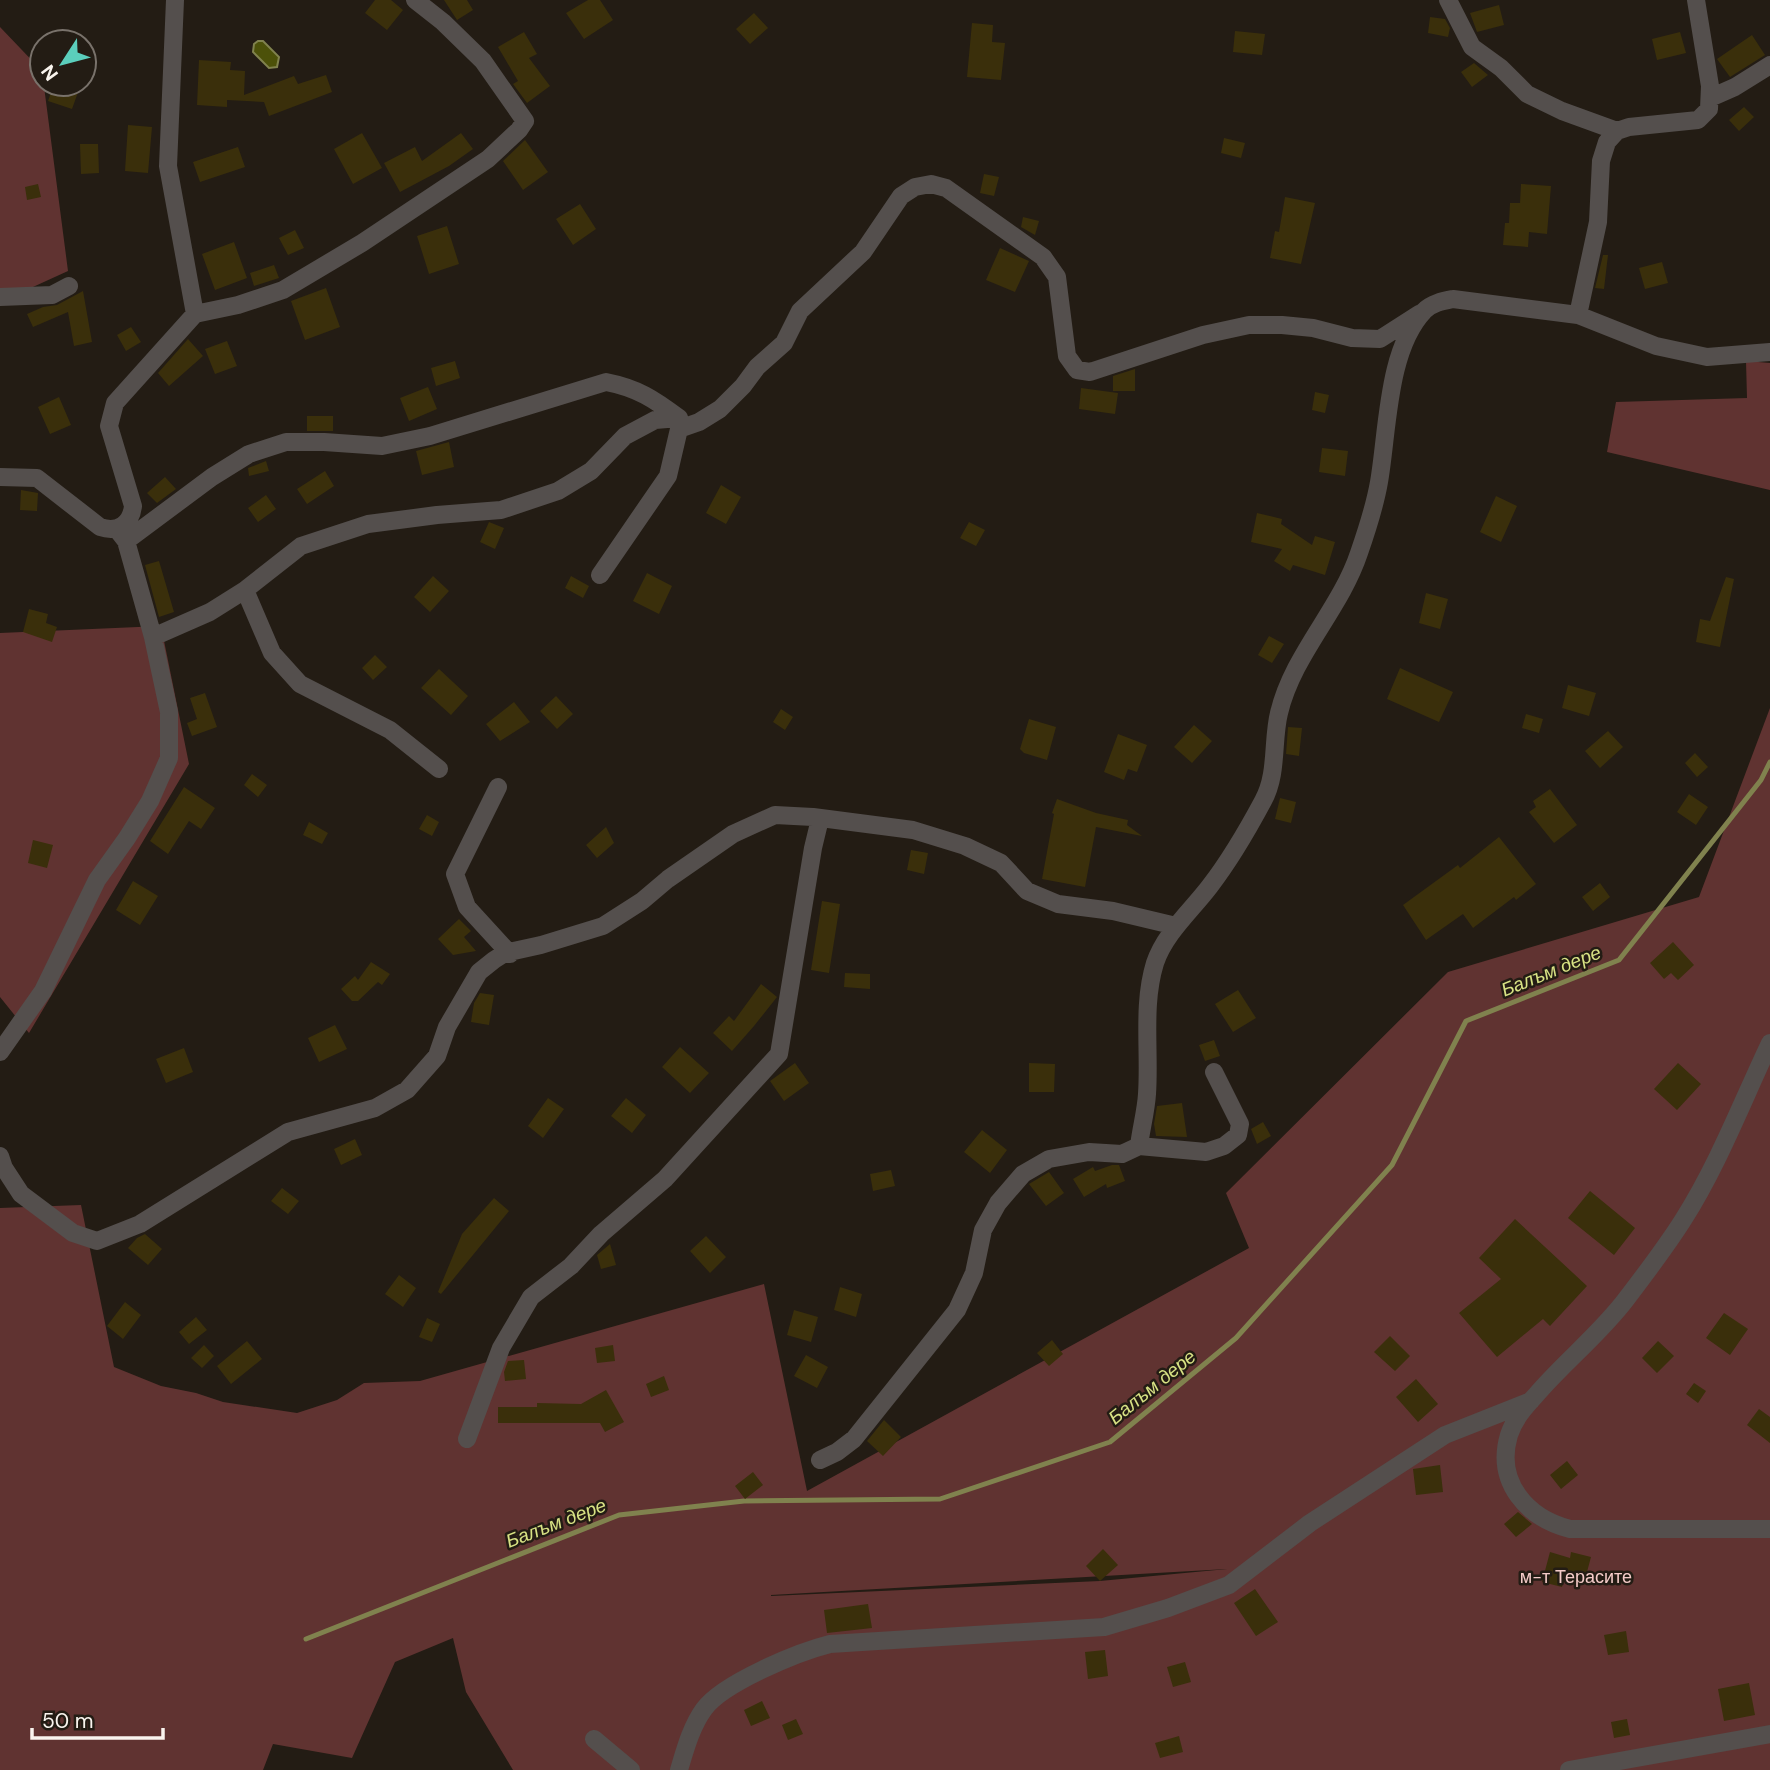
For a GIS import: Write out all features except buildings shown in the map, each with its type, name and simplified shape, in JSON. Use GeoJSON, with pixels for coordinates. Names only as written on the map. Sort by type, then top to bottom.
{"type":"FeatureCollection","features":[{"type":"Feature","properties":{"kind":"street"},"geometry":{"type":"LineString","coordinates":[[175,0],[168,166],[195,314]]}},
{"type":"Feature","properties":{"kind":"street"},"geometry":{"type":"LineString","coordinates":[[0,1052],[43,991],[97,880],[150,801],[169,758],[169,712],[153,637],[122,535],[133,506],[109,426],[115,403],[195,314],[239,305],[284,290],[362,243],[493,155],[525,121],[483,61],[443,22],[415,0]]}},
{"type":"Feature","properties":{"kind":"street"},"geometry":{"type":"LineString","coordinates":[[1578,316],[1598,222],[1601,161],[1607,142],[1617,131],[1629,127],[1698,120],[1709,109],[1710,86],[1696,0]]}},
{"type":"Feature","properties":{"kind":"street"},"geometry":{"type":"LineString","coordinates":[[1453,2],[1472,47],[1501,68],[1527,94],[1617,131]]}},
{"type":"Feature","properties":{"kind":"street"},"geometry":{"type":"LineString","coordinates":[[1710,98],[1735,87],[1770,65]]}},
{"type":"Feature","properties":{"kind":"street"},"geometry":{"type":"LineString","coordinates":[[153,637],[210,612],[245,590],[302,546],[368,524],[501,510],[558,491],[592,471],[625,436],[655,420],[699,422],[720,409],[757,367],[784,343],[800,311],[863,253],[901,196],[915,187],[932,184],[946,188],[1043,257],[1057,277],[1067,356],[1077,370],[1090,372],[1203,335],[1250,325],[1303,327],[1352,338],[1380,339],[1438,302],[1453,299],[1578,316],[1656,346],[1707,357],[1770,352]]}},
{"type":"Feature","properties":{"kind":"street"},"geometry":{"type":"LineString","coordinates":[[0,297],[52,295],[69,286]]}},
{"type":"Feature","properties":{"kind":"street"},"geometry":{"type":"LineString","coordinates":[[1139,1146],[1147,1095],[1148,994],[1156,960],[1176,926],[1211,885],[1265,797],[1279,713],[1294,674],[1309,644],[1346,587],[1359,554],[1379,485],[1394,371],[1403,345],[1425,310]]}},
{"type":"Feature","properties":{"kind":"street"},"geometry":{"type":"LineString","coordinates":[[122,535],[249,454],[286,442],[382,446],[430,436],[606,382],[628,386],[655,400],[679,423]]}},
{"type":"Feature","properties":{"kind":"street"},"geometry":{"type":"LineString","coordinates":[[600,575],[668,476],[679,423]]}},
{"type":"Feature","properties":{"kind":"street"},"geometry":{"type":"LineString","coordinates":[[0,477],[37,478],[100,527],[122,535]]}},
{"type":"Feature","properties":{"kind":"street"},"geometry":{"type":"LineString","coordinates":[[245,590],[272,653],[300,684],[390,730],[439,769]]}},
{"type":"Feature","properties":{"kind":"street"},"geometry":{"type":"LineString","coordinates":[[498,787],[455,874],[467,907],[510,954]]}},
{"type":"Feature","properties":{"kind":"street"},"geometry":{"type":"LineString","coordinates":[[0,1156],[4,1168],[21,1194],[73,1233],[97,1241],[140,1224],[288,1132],[375,1108],[407,1090],[437,1056],[447,1027],[479,972],[494,960],[505,953],[510,954],[603,926],[642,901],[668,879],[733,834],[775,815],[913,830],[965,846],[1002,863],[1027,891],[1058,904],[1113,911],[1176,926]]}},
{"type":"Feature","properties":{"kind":"street"},"geometry":{"type":"LineString","coordinates":[[467,1439],[500,1348],[531,1297],[571,1266],[601,1234],[665,1179],[779,1054],[820,819]]}},
{"type":"Feature","properties":{"kind":"street"},"geometry":{"type":"LineString","coordinates":[[1770,1043],[1684,1219],[1625,1301],[1516,1419],[1506,1450],[1507,1470],[1522,1503],[1535,1515],[1552,1524],[1570,1529],[1770,1529]]}},
{"type":"Feature","properties":{"kind":"street"},"geometry":{"type":"LineString","coordinates":[[820,1460],[837,1452],[854,1439],[957,1310],[974,1273],[983,1230],[998,1203],[1023,1174],[1049,1159],[1089,1152],[1122,1154],[1139,1146],[1206,1152],[1224,1146],[1238,1135],[1240,1124],[1214,1072]]}},
{"type":"Feature","properties":{"kind":"street"},"geometry":{"type":"LineString","coordinates":[[679,1770],[688,1739],[705,1708],[732,1685],[813,1648],[830,1644],[1104,1627],[1168,1608],[1229,1585],[1310,1523],[1445,1435],[1531,1401]]}},
{"type":"Feature","properties":{"kind":"street"},"geometry":{"type":"LineString","coordinates":[[1569,1770],[1770,1734]]}},
{"type":"Feature","properties":{"kind":"street"},"geometry":{"type":"LineString","coordinates":[[594,1739],[631,1770]]}},
{"type":"Feature","properties":{"kind":"green space"},"geometry":{"type":"Polygon","coordinates":[[[0,27],[28,56],[28,98],[46,98],[68,271],[0,302],[0,27]]]}},
{"type":"Feature","properties":{"kind":"green space"},"geometry":{"type":"Polygon","coordinates":[[[1746,361],[1770,363],[1770,490],[1607,452],[1616,402],[1747,398],[1746,361]]]}},
{"type":"Feature","properties":{"kind":"green space"},"geometry":{"type":"Polygon","coordinates":[[[161,626],[189,764],[29,1033],[0,997],[0,633],[161,626]]]}},
{"type":"Feature","properties":{"kind":"green space","name":"м-т Терасите"},"geometry":{"type":"Polygon","coordinates":[[[1770,708],[1770,1770],[513,1770],[466,1692],[453,1638],[395,1662],[352,1758],[273,1744],[263,1770],[0,1770],[0,1208],[81,1205],[114,1367],[161,1386],[223,1402],[297,1413],[337,1400],[364,1383],[420,1381],[764,1284],[807,1491],[1249,1248],[1226,1193],[1448,972],[1699,897],[1770,708]],[[1227,1569],[771,1596],[1100,1581],[1227,1569]]]}},
{"type":"Feature","properties":{"kind":"shaded area"},"geometry":{"type":"Polygon","coordinates":[[[263,41],[279,57],[277,67],[269,68],[253,52],[254,44],[263,41]]]}},
{"type":"Feature","properties":{"kind":"waterway","name":"Балъм дере"},"geometry":{"type":"LineString","coordinates":[[306,1639],[619,1515],[744,1501],[940,1499],[1110,1442],[1236,1338],[1392,1165],[1466,1021],[1619,960],[1761,780],[1770,762]]}}]}
